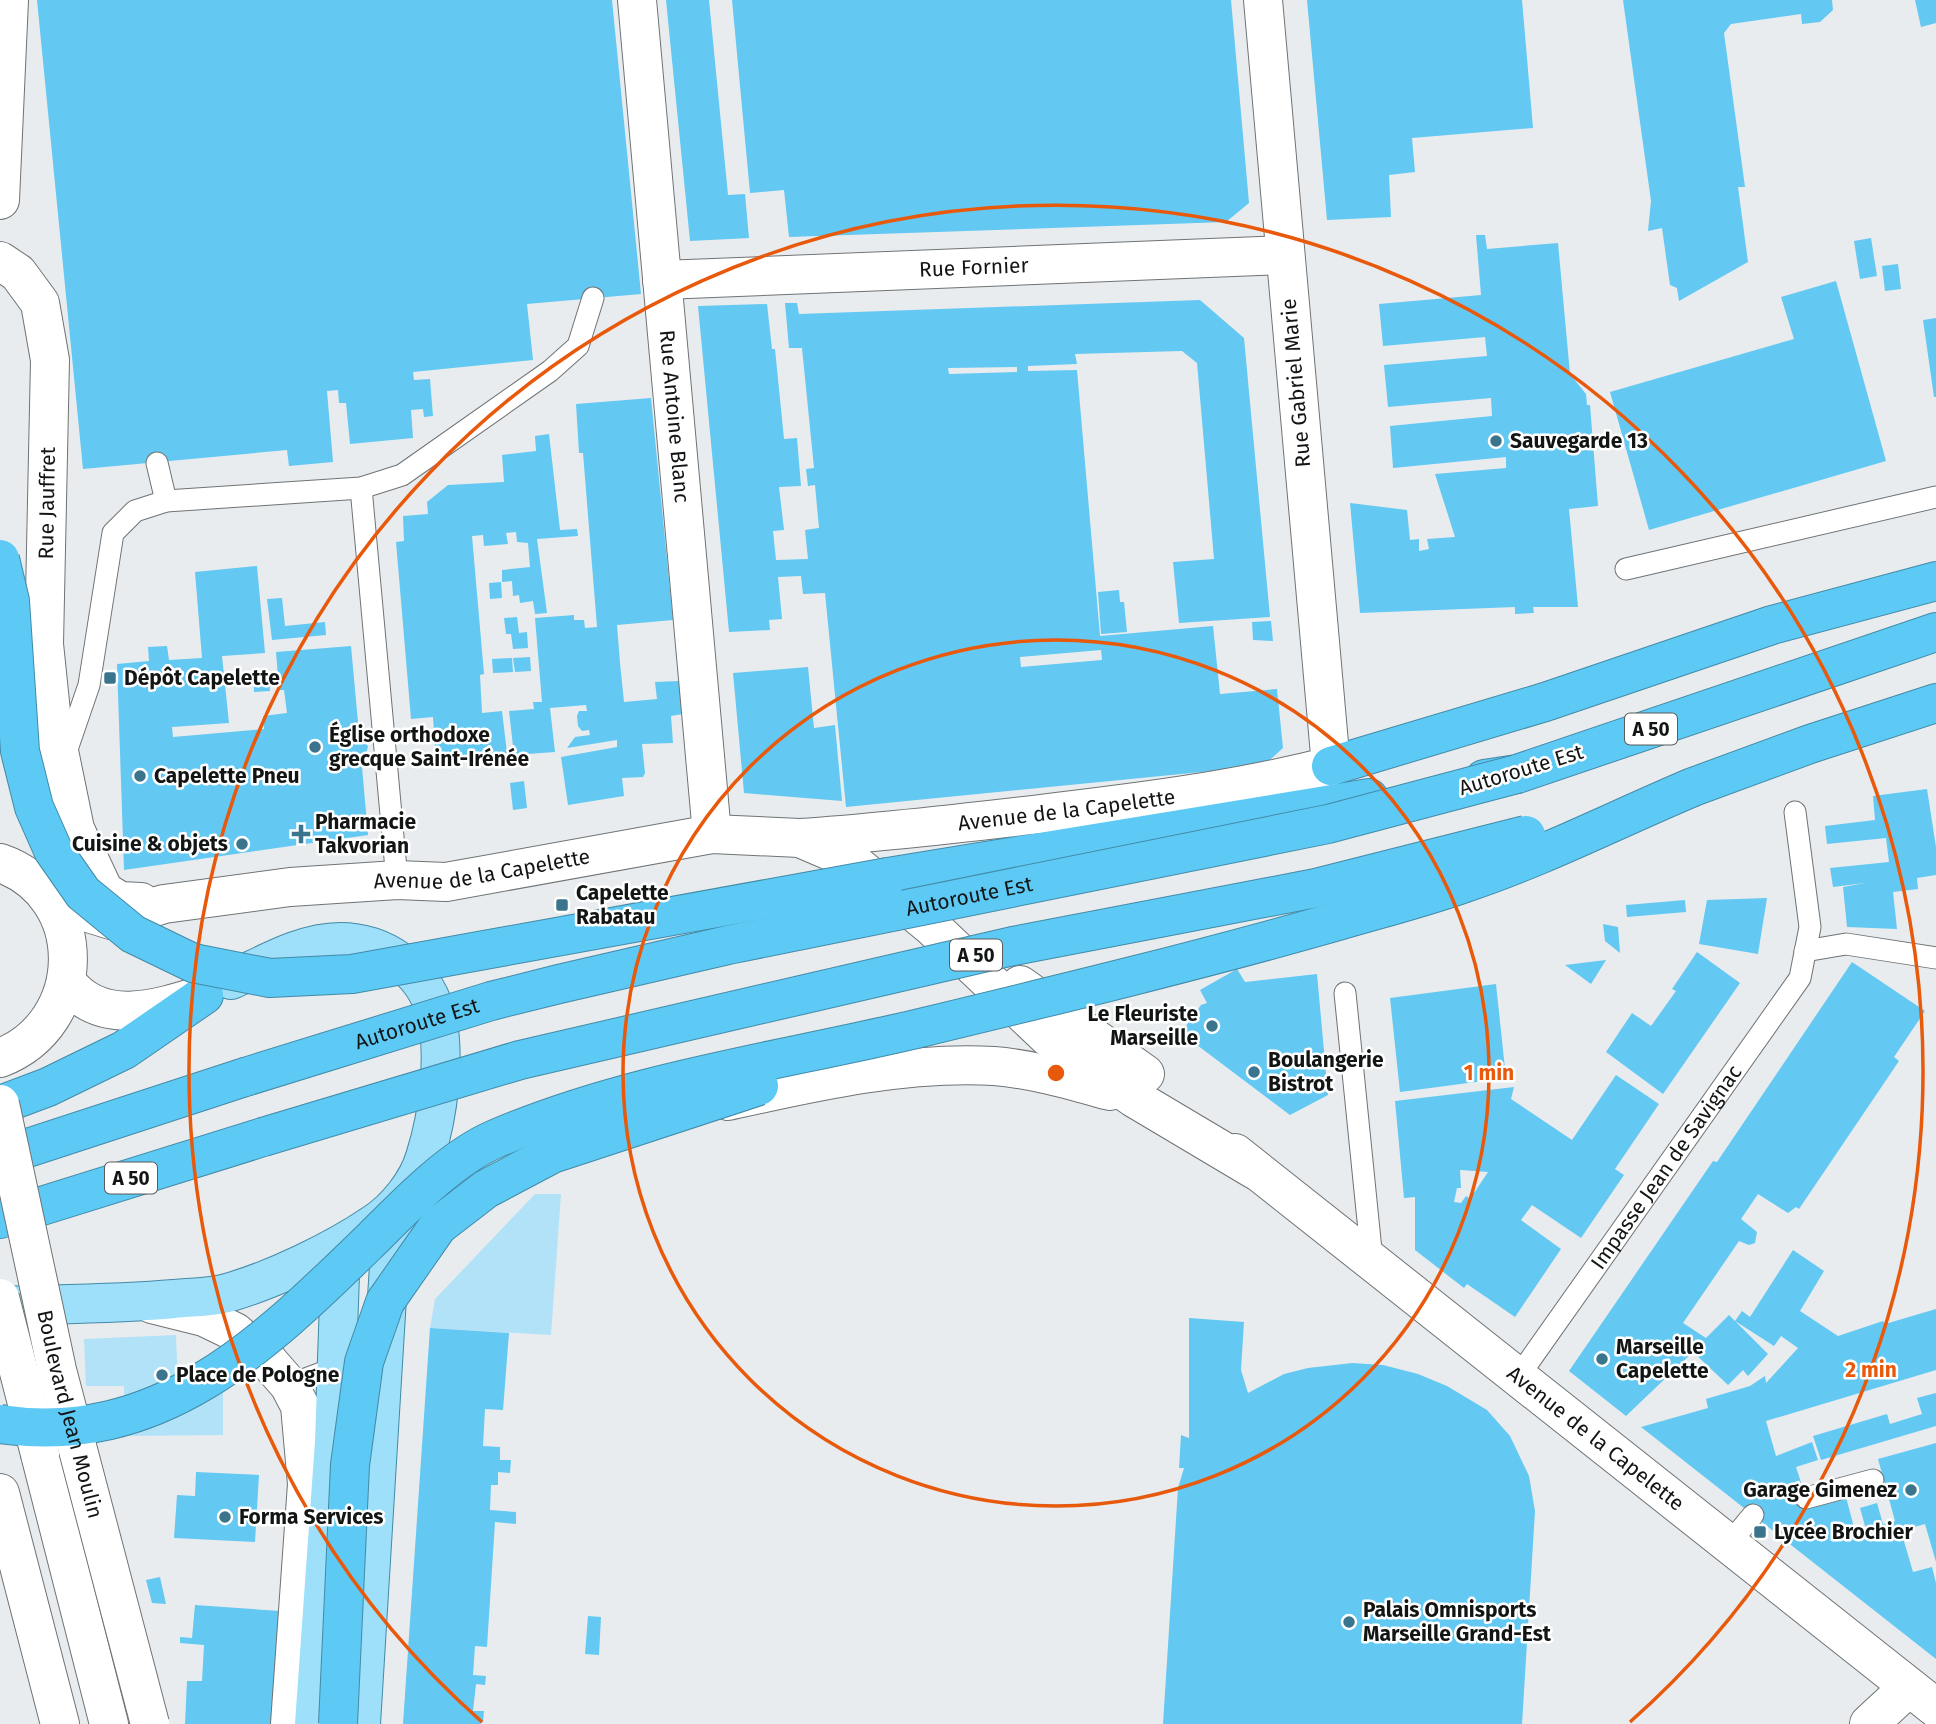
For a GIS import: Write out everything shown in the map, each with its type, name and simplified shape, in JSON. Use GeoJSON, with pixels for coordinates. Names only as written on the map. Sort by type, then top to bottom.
{"type":"FeatureCollection","features":[{"type":"Feature","properties":{"kind":"highway"},"geometry":{"type":"LineString","coordinates":[[0,559],[10,601],[20,751],[34,807],[53,850],[83,893],[133,934],[193,963],[270,978],[352,974],[734,902],[1517,774]]}},
{"type":"Feature","properties":{"kind":"highway"},"geometry":{"type":"LineString","coordinates":[[1331,766],[1545,702],[1772,625],[1936,581]]}},
{"type":"Feature","properties":{"kind":"highway","name":"Autoroute Est"},"geometry":{"type":"LineString","coordinates":[[0,1157],[491,1001],[727,945],[1328,824],[1517,774],[1936,632]]}},
{"type":"Feature","properties":{"kind":"highway","name":"A 50"},"geometry":{"type":"LineString","coordinates":[[0,1219],[520,1060],[1013,946],[1316,888],[1467,852],[1693,787],[1810,744],[1936,703]]}},
{"type":"Feature","properties":{"kind":"highway"},"geometry":{"type":"LineString","coordinates":[[0,1424],[50,1429],[95,1424],[147,1410],[194,1389],[261,1343],[418,1192],[489,1142],[577,1108],[671,1083],[912,1030],[1256,944],[1464,884],[1693,787]]}},
{"type":"Feature","properties":{"kind":"highway"},"geometry":{"type":"LineString","coordinates":[[0,1104],[48,1087],[124,1050],[204,995]]}},
{"type":"Feature","properties":{"kind":"highway"},"geometry":{"type":"LineString","coordinates":[[338,1724],[350,1465],[364,1362],[385,1302],[438,1226],[486,1189],[552,1154],[871,1049],[912,1030]]}},
{"type":"Feature","properties":{"kind":"main road"},"geometry":{"type":"LineString","coordinates":[[204,995],[299,950],[338,942],[370,945],[396,957],[416,975],[435,1010],[441,1062],[425,1159],[408,1191],[389,1265],[361,1724]]}},
{"type":"Feature","properties":{"kind":"main road"},"geometry":{"type":"LineString","coordinates":[[0,1306],[143,1302],[226,1294],[290,1268],[376,1223],[408,1191]]}},
{"type":"Feature","properties":{"kind":"main road"},"geometry":{"type":"LineString","coordinates":[[314,1724],[334,1442],[342,1241]]}},
{"type":"Feature","properties":{"kind":"street"},"geometry":{"type":"LineString","coordinates":[[0,200],[9,0]]}},
{"type":"Feature","properties":{"kind":"street","name":"Rue Antoine Blanc"},"geometry":{"type":"LineString","coordinates":[[636,0],[712,834]]}},
{"type":"Feature","properties":{"kind":"street","name":"Rue Gabriel Marie"},"geometry":{"type":"LineString","coordinates":[[1263,0],[1331,766]]}},
{"type":"Feature","properties":{"kind":"street","name":"Rue Fornier"},"geometry":{"type":"LineString","coordinates":[[662,281],[1285,255]]}},
{"type":"Feature","properties":{"kind":"street","name":"Rue Jauffret"},"geometry":{"type":"LineString","coordinates":[[0,261],[18,273],[40,303],[50,360],[44,645],[51,712],[63,760],[75,829],[104,891],[120,901],[164,904]]}},
{"type":"Feature","properties":{"kind":"street","name":"Rue Jauffret"},"geometry":{"type":"LineString","coordinates":[[24,878],[39,860],[47,840],[63,760]]}},
{"type":"Feature","properties":{"kind":"street","name":"Avenue de la Capelette"},"geometry":{"type":"LineString","coordinates":[[24,878],[69,907],[111,920],[164,904],[290,887],[397,880],[446,882],[712,834],[800,838],[871,834],[1198,794],[1250,786],[1331,766]]}},
{"type":"Feature","properties":{"kind":"street","name":"Avenue de la Capelette"},"geometry":{"type":"LineString","coordinates":[[800,838],[849,859],[1059,1028],[1134,1098],[1255,1170]]}},
{"type":"Feature","properties":{"kind":"street"},"geometry":{"type":"LineString","coordinates":[[24,878],[61,919],[68,974],[77,996],[98,1008],[128,1012],[204,995]]}},
{"type":"Feature","properties":{"kind":"street","name":"Avenue de la Capelette"},"geometry":{"type":"LineString","coordinates":[[68,974],[117,929],[164,904]]}},
{"type":"Feature","properties":{"kind":"street"},"geometry":{"type":"LineString","coordinates":[[0,1058],[31,1041],[47,1024],[60,1004],[68,974]]}},
{"type":"Feature","properties":{"kind":"street"},"geometry":{"type":"LineString","coordinates":[[995,1066],[1031,1052],[1059,1028]]}},
{"type":"Feature","properties":{"kind":"street","name":"Avenue de la Capelette"},"geometry":{"type":"LineString","coordinates":[[1059,1028],[1157,1083],[1255,1170],[1922,1698]]}},
{"type":"Feature","properties":{"kind":"street"},"geometry":{"type":"LineString","coordinates":[[408,1191],[429,1198],[562,1137],[832,1078],[932,1068],[995,1066],[1069,1080],[1134,1098]]}},
{"type":"Feature","properties":{"kind":"street","name":"Boulevard Jean Moulin"},"geometry":{"type":"LineString","coordinates":[[0,1104],[57,1370],[150,1724]]}},
{"type":"Feature","properties":{"kind":"street","name":"Boulevard Jean Moulin"},"geometry":{"type":"LineString","coordinates":[[0,1298],[109,1724]]}},
{"type":"Feature","properties":{"kind":"street"},"geometry":{"type":"LineString","coordinates":[[143,1302],[204,1317],[235,1332],[269,1362],[289,1385],[300,1406],[307,1484],[290,1724]]}},
{"type":"Feature","properties":{"kind":"street"},"geometry":{"type":"LineString","coordinates":[[0,1493],[60,1724]]}},
{"type":"Feature","properties":{"kind":"street"},"geometry":{"type":"LineString","coordinates":[[1869,1724],[1922,1698]]}},
{"type":"Feature","properties":{"kind":"lane","name":"Rue Jauffret"},"geometry":{"type":"LineString","coordinates":[[63,760],[93,668],[113,533],[135,511],[166,501],[361,488],[402,475],[550,371],[579,346],[593,298]]}},
{"type":"Feature","properties":{"kind":"lane"},"geometry":{"type":"LineString","coordinates":[[157,463],[166,501]]}},
{"type":"Feature","properties":{"kind":"lane"},"geometry":{"type":"LineString","coordinates":[[361,488],[397,880]]}},
{"type":"Feature","properties":{"kind":"lane"},"geometry":{"type":"LineString","coordinates":[[1626,569],[1936,497]]}},
{"type":"Feature","properties":{"kind":"lane","name":"Impasse Jean de Savignac"},"geometry":{"type":"LineString","coordinates":[[1518,1377],[1800,978],[1810,927],[1795,812]]}},
{"type":"Feature","properties":{"kind":"lane"},"geometry":{"type":"LineString","coordinates":[[1805,951],[1846,944],[1936,958]]}},
{"type":"Feature","properties":{"kind":"lane"},"geometry":{"type":"LineString","coordinates":[[1345,993],[1371,1260]]}},
{"type":"Feature","properties":{"kind":"lane"},"geometry":{"type":"LineString","coordinates":[[289,1385],[335,1368]]}},
{"type":"Feature","properties":{"kind":"lane"},"geometry":{"type":"LineString","coordinates":[[1806,1498],[1873,1480]]}},
{"type":"Feature","properties":{"kind":"lane"},"geometry":{"type":"LineString","coordinates":[[1728,1545],[1753,1515]]}},
{"type":"Feature","properties":{"kind":"shaded area"},"geometry":{"type":"Polygon","coordinates":[[[535,1194],[561,1194],[551,1335],[430,1328],[435,1299],[535,1194]]]}},
{"type":"Feature","properties":{"kind":"shaded area"},"geometry":{"type":"Polygon","coordinates":[[[176,1335],[178,1385],[223,1384],[223,1435],[125,1436],[124,1386],[86,1386],[84,1339],[176,1335]]]}},
{"type":"Feature","properties":{"kind":"building"},"geometry":{"type":"Polygon","coordinates":[[[37,0],[612,0],[641,294],[527,304],[533,360],[413,372],[414,380],[430,379],[433,416],[424,417],[423,409],[411,410],[413,438],[350,444],[346,403],[339,403],[338,390],[327,391],[333,462],[289,466],[287,450],[83,469],[37,0]]]}},
{"type":"Feature","properties":{"kind":"building"},"geometry":{"type":"Polygon","coordinates":[[[666,0],[709,0],[728,195],[745,194],[749,238],[690,241],[666,0]]]}},
{"type":"Feature","properties":{"kind":"building"},"geometry":{"type":"Polygon","coordinates":[[[732,0],[1231,0],[1249,203],[1226,222],[789,237],[784,190],[750,193],[732,0]]]}},
{"type":"Feature","properties":{"kind":"building"},"geometry":{"type":"Polygon","coordinates":[[[1307,0],[1522,0],[1533,128],[1412,138],[1415,172],[1389,175],[1391,217],[1327,220],[1307,0]]]}},
{"type":"Feature","properties":{"kind":"building"},"geometry":{"type":"Polygon","coordinates":[[[1623,0],[1832,0],[1833,10],[1820,22],[1802,24],[1801,14],[1731,24],[1724,33],[1745,187],[1738,187],[1748,262],[1679,301],[1677,288],[1670,285],[1662,228],[1648,231],[1651,201],[1623,0]]]}},
{"type":"Feature","properties":{"kind":"building"},"geometry":{"type":"Polygon","coordinates":[[[1915,0],[1936,0],[1936,23],[1921,27],[1915,0]]]}},
{"type":"Feature","properties":{"kind":"building","name":"Sauvegarde 13"},"geometry":{"type":"Polygon","coordinates":[[[1476,235],[1485,235],[1487,249],[1558,243],[1570,374],[1586,394],[1587,405],[1590,405],[1598,506],[1569,509],[1578,607],[1533,607],[1534,613],[1515,614],[1515,607],[1360,613],[1350,503],[1407,510],[1410,540],[1419,539],[1419,551],[1429,549],[1427,539],[1455,537],[1435,474],[1506,468],[1506,457],[1393,468],[1390,426],[1492,416],[1491,398],[1388,407],[1384,365],[1487,356],[1485,337],[1383,346],[1379,304],[1481,295],[1476,235]]]}},
{"type":"Feature","properties":{"kind":"building"},"geometry":{"type":"Polygon","coordinates":[[[1871,238],[1877,276],[1860,279],[1854,241],[1871,238]]]}},
{"type":"Feature","properties":{"kind":"building"},"geometry":{"type":"Polygon","coordinates":[[[1898,264],[1901,289],[1885,291],[1882,266],[1898,264]]]}},
{"type":"Feature","properties":{"kind":"building"},"geometry":{"type":"Polygon","coordinates":[[[1836,281],[1886,461],[1649,530],[1610,392],[1794,339],[1781,297],[1836,281]]]}},
{"type":"Feature","properties":{"kind":"building"},"geometry":{"type":"Polygon","coordinates":[[[1200,300],[1244,338],[1270,617],[1179,623],[1173,562],[1214,559],[1197,363],[1182,351],[1075,354],[1077,364],[1028,366],[1028,371],[1077,370],[1100,636],[1213,626],[1220,694],[1277,689],[1283,748],[1263,766],[846,807],[825,593],[803,594],[801,576],[778,577],[782,619],[769,620],[770,630],[729,632],[698,306],[767,304],[772,349],[775,349],[784,439],[797,438],[801,486],[779,487],[784,530],[773,531],[776,560],[808,559],[805,530],[819,528],[815,485],[808,486],[806,469],[814,468],[802,348],[789,348],[785,303],[797,303],[799,314],[1200,300]],[[1017,367],[948,368],[949,374],[1017,372],[1017,367]],[[1101,650],[1020,657],[1021,667],[1102,660],[1101,650]]]}},
{"type":"Feature","properties":{"kind":"building"},"geometry":{"type":"Polygon","coordinates":[[[1936,318],[1936,397],[1934,397],[1923,320],[1936,318]]]}},
{"type":"Feature","properties":{"kind":"building"},"geometry":{"type":"Polygon","coordinates":[[[651,398],[673,620],[617,625],[620,663],[624,702],[657,699],[655,682],[679,681],[683,714],[671,716],[673,743],[642,744],[645,773],[643,777],[622,778],[624,796],[568,805],[561,757],[617,747],[617,740],[567,748],[575,737],[590,735],[589,730],[582,731],[578,726],[577,716],[579,711],[587,711],[586,705],[550,708],[555,752],[514,755],[509,711],[534,709],[533,702],[542,702],[535,618],[574,615],[574,620],[584,620],[585,628],[597,627],[583,453],[579,453],[576,404],[651,398]]]}},
{"type":"Feature","properties":{"kind":"building"},"geometry":{"type":"Polygon","coordinates":[[[549,434],[560,530],[577,529],[578,536],[537,539],[547,613],[535,614],[533,601],[520,603],[519,595],[513,596],[512,581],[502,582],[502,570],[530,567],[528,543],[517,542],[516,532],[506,533],[508,544],[484,546],[483,535],[472,536],[484,674],[480,675],[482,713],[502,711],[507,753],[486,755],[486,758],[436,762],[433,717],[411,719],[396,542],[404,541],[403,516],[428,514],[427,502],[448,485],[504,482],[502,455],[536,451],[535,436],[549,434]]]}},
{"type":"Feature","properties":{"kind":"building"},"geometry":{"type":"Polygon","coordinates":[[[257,566],[265,653],[222,656],[229,723],[172,727],[173,737],[264,729],[263,716],[287,713],[284,690],[279,690],[276,652],[351,646],[358,722],[368,747],[362,767],[368,835],[124,870],[117,664],[149,661],[148,647],[167,646],[169,660],[202,658],[195,572],[257,566]]]}},
{"type":"Feature","properties":{"kind":"building"},"geometry":{"type":"Polygon","coordinates":[[[501,582],[502,598],[490,599],[489,583],[501,582]]]}},
{"type":"Feature","properties":{"kind":"building"},"geometry":{"type":"Polygon","coordinates":[[[1119,590],[1120,602],[1124,602],[1127,632],[1101,634],[1098,592],[1119,590]]]}},
{"type":"Feature","properties":{"kind":"building"},"geometry":{"type":"Polygon","coordinates":[[[282,598],[285,626],[325,622],[326,635],[272,640],[267,599],[282,598]]]}},
{"type":"Feature","properties":{"kind":"building"},"geometry":{"type":"Polygon","coordinates":[[[517,617],[519,633],[527,632],[528,648],[513,649],[511,634],[506,634],[504,618],[517,617]]]}},
{"type":"Feature","properties":{"kind":"building"},"geometry":{"type":"Polygon","coordinates":[[[1271,621],[1273,641],[1253,640],[1252,622],[1271,621]]]}},
{"type":"Feature","properties":{"kind":"building"},"geometry":{"type":"Polygon","coordinates":[[[530,657],[531,671],[515,672],[513,658],[530,657]]]}},
{"type":"Feature","properties":{"kind":"building"},"geometry":{"type":"Polygon","coordinates":[[[512,658],[513,672],[493,673],[492,659],[512,658]]]}},
{"type":"Feature","properties":{"kind":"building"},"geometry":{"type":"Polygon","coordinates":[[[808,667],[814,728],[835,725],[842,801],[744,793],[733,673],[808,667]]]}},
{"type":"Feature","properties":{"kind":"building"},"geometry":{"type":"Polygon","coordinates":[[[269,681],[270,691],[254,692],[254,682],[269,681]]]}},
{"type":"Feature","properties":{"kind":"building"},"geometry":{"type":"Polygon","coordinates":[[[524,781],[527,808],[513,810],[510,783],[524,781]]]}},
{"type":"Feature","properties":{"kind":"building"},"geometry":{"type":"Polygon","coordinates":[[[1927,789],[1936,847],[1936,875],[1917,878],[1918,889],[1893,892],[1897,929],[1847,927],[1843,887],[1865,883],[1833,887],[1830,868],[1889,862],[1886,838],[1827,844],[1825,826],[1875,820],[1873,796],[1927,789]]]}},
{"type":"Feature","properties":{"kind":"building"},"geometry":{"type":"Polygon","coordinates":[[[1767,898],[1758,954],[1699,944],[1707,900],[1767,898]]]}},
{"type":"Feature","properties":{"kind":"building"},"geometry":{"type":"Polygon","coordinates":[[[1685,900],[1686,912],[1627,917],[1626,905],[1685,900]]]}},
{"type":"Feature","properties":{"kind":"building"},"geometry":{"type":"Polygon","coordinates":[[[1603,924],[1618,927],[1620,953],[1605,941],[1603,924]]]}},
{"type":"Feature","properties":{"kind":"building"},"geometry":{"type":"Polygon","coordinates":[[[1697,952],[1740,983],[1663,1094],[1606,1052],[1632,1013],[1651,1026],[1676,991],[1672,989],[1697,952]]]}},
{"type":"Feature","properties":{"kind":"building"},"geometry":{"type":"Polygon","coordinates":[[[1606,960],[1591,984],[1565,965],[1606,960]]]}},
{"type":"Feature","properties":{"kind":"building"},"geometry":{"type":"Polygon","coordinates":[[[1852,962],[1925,1011],[1894,1057],[1899,1061],[1799,1209],[1796,1207],[1788,1213],[1758,1194],[1741,1219],[1757,1232],[1755,1243],[1749,1245],[1739,1241],[1683,1323],[1706,1338],[1729,1315],[1768,1354],[1748,1376],[1743,1370],[1728,1385],[1693,1352],[1626,1416],[1569,1371],[1713,1161],[1717,1162],[1852,962]]]}},
{"type":"Feature","properties":{"kind":"building"},"geometry":{"type":"Polygon","coordinates":[[[1237,969],[1245,982],[1317,974],[1328,1095],[1290,1115],[1181,1033],[1201,1005],[1207,1003],[1200,990],[1237,969]]]}},
{"type":"Feature","properties":{"kind":"building"},"geometry":{"type":"Polygon","coordinates":[[[1496,984],[1506,1078],[1400,1092],[1390,998],[1496,984]]]}},
{"type":"Feature","properties":{"kind":"building"},"geometry":{"type":"Polygon","coordinates":[[[1616,1075],[1659,1104],[1615,1169],[1624,1175],[1581,1238],[1532,1205],[1521,1220],[1561,1249],[1515,1317],[1467,1284],[1464,1288],[1415,1250],[1415,1197],[1404,1198],[1395,1101],[1514,1087],[1511,1099],[1572,1140],[1616,1075]],[[1460,1170],[1461,1188],[1457,1188],[1454,1202],[1461,1203],[1466,1196],[1470,1199],[1488,1172],[1460,1170]]]}},
{"type":"Feature","properties":{"kind":"building"},"geometry":{"type":"Polygon","coordinates":[[[1793,1250],[1824,1271],[1800,1311],[1838,1336],[1883,1321],[1885,1324],[1936,1309],[1936,1370],[1766,1421],[1776,1456],[1812,1442],[1818,1460],[1796,1467],[1809,1507],[1846,1497],[1856,1535],[1867,1533],[1860,1508],[1877,1503],[1883,1524],[1895,1521],[1878,1459],[1936,1443],[1936,1562],[1925,1524],[1901,1531],[1913,1572],[1932,1567],[1936,1583],[1936,1659],[1641,1427],[1708,1408],[1706,1399],[1750,1386],[1765,1376],[1766,1383],[1798,1348],[1781,1336],[1774,1346],[1735,1321],[1742,1311],[1750,1317],[1793,1250]]]}},
{"type":"Feature","properties":{"kind":"building","name":"Palais Omnisports Marseille Grand-Est"},"geometry":{"type":"Polygon","coordinates":[[[1189,1318],[1244,1322],[1241,1370],[1248,1393],[1284,1374],[1308,1368],[1352,1363],[1383,1365],[1418,1374],[1447,1386],[1487,1410],[1510,1436],[1529,1476],[1535,1511],[1522,1724],[1163,1724],[1178,1488],[1184,1468],[1179,1468],[1181,1435],[1189,1438],[1189,1318]]]}},
{"type":"Feature","properties":{"kind":"building"},"geometry":{"type":"Polygon","coordinates":[[[430,1328],[509,1333],[503,1410],[485,1409],[483,1446],[500,1447],[500,1460],[511,1460],[510,1473],[498,1472],[498,1485],[491,1485],[490,1510],[516,1512],[516,1524],[495,1522],[487,1647],[475,1646],[473,1675],[486,1676],[485,1685],[476,1684],[473,1711],[484,1711],[483,1722],[480,1724],[403,1724],[430,1328]]]}},
{"type":"Feature","properties":{"kind":"building"},"geometry":{"type":"Polygon","coordinates":[[[1936,1393],[1936,1426],[1821,1460],[1813,1436],[1887,1414],[1890,1424],[1922,1414],[1917,1398],[1936,1393]]]}},
{"type":"Feature","properties":{"kind":"building","name":"Forma Services"},"geometry":{"type":"Polygon","coordinates":[[[196,1472],[259,1475],[255,1542],[174,1538],[177,1495],[195,1496],[196,1472]]]}},
{"type":"Feature","properties":{"kind":"building"},"geometry":{"type":"Polygon","coordinates":[[[160,1577],[166,1604],[152,1603],[146,1580],[160,1577]]]}},
{"type":"Feature","properties":{"kind":"building"},"geometry":{"type":"Polygon","coordinates":[[[195,1605],[280,1611],[273,1724],[185,1724],[187,1681],[202,1681],[204,1645],[180,1643],[180,1637],[192,1638],[195,1605]]]}},
{"type":"Feature","properties":{"kind":"building"},"geometry":{"type":"Polygon","coordinates":[[[588,1616],[601,1617],[599,1655],[585,1654],[588,1616]]]}},
{"type":"Feature","properties":{"kind":"place","name":"Sauvegarde 13"},"geometry":{"type":"Point","coordinates":[1496,441]}},
{"type":"Feature","properties":{"kind":"place","name":"Dépôt Capelette"},"geometry":{"type":"Point","coordinates":[110,678]}},
{"type":"Feature","properties":{"kind":"place","name":"Église orthodoxe grecque Saint-Irénée"},"geometry":{"type":"Point","coordinates":[315,747]}},
{"type":"Feature","properties":{"kind":"place","name":"Capelette Pneu"},"geometry":{"type":"Point","coordinates":[140,776]}},
{"type":"Feature","properties":{"kind":"place","name":"Pharmacie Takvorian"},"geometry":{"type":"Point","coordinates":[301,834]}},
{"type":"Feature","properties":{"kind":"place","name":"Cuisine & objets"},"geometry":{"type":"Point","coordinates":[242,844]}},
{"type":"Feature","properties":{"kind":"place","name":"Capelette Rabatau"},"geometry":{"type":"Point","coordinates":[562,905]}},
{"type":"Feature","properties":{"kind":"place","name":"Le Fleuriste Marseille"},"geometry":{"type":"Point","coordinates":[1212,1026]}},
{"type":"Feature","properties":{"kind":"place","name":"Boulangerie Bistrot"},"geometry":{"type":"Point","coordinates":[1254,1072]}},
{"type":"Feature","properties":{"kind":"place","name":"Marseille Capelette"},"geometry":{"type":"Point","coordinates":[1602,1359]}},
{"type":"Feature","properties":{"kind":"place","name":"Place de Pologne"},"geometry":{"type":"Point","coordinates":[162,1375]}},
{"type":"Feature","properties":{"kind":"place","name":"Garage Gimenez"},"geometry":{"type":"Point","coordinates":[1911,1490]}},
{"type":"Feature","properties":{"kind":"place","name":"Forma Services"},"geometry":{"type":"Point","coordinates":[225,1517]}},
{"type":"Feature","properties":{"kind":"place","name":"Lycée Brochier"},"geometry":{"type":"Point","coordinates":[1760,1532]}},
{"type":"Feature","properties":{"kind":"place","name":"Palais Omnisports Marseille Grand-Est"},"geometry":{"type":"Point","coordinates":[1349,1622]}}]}
